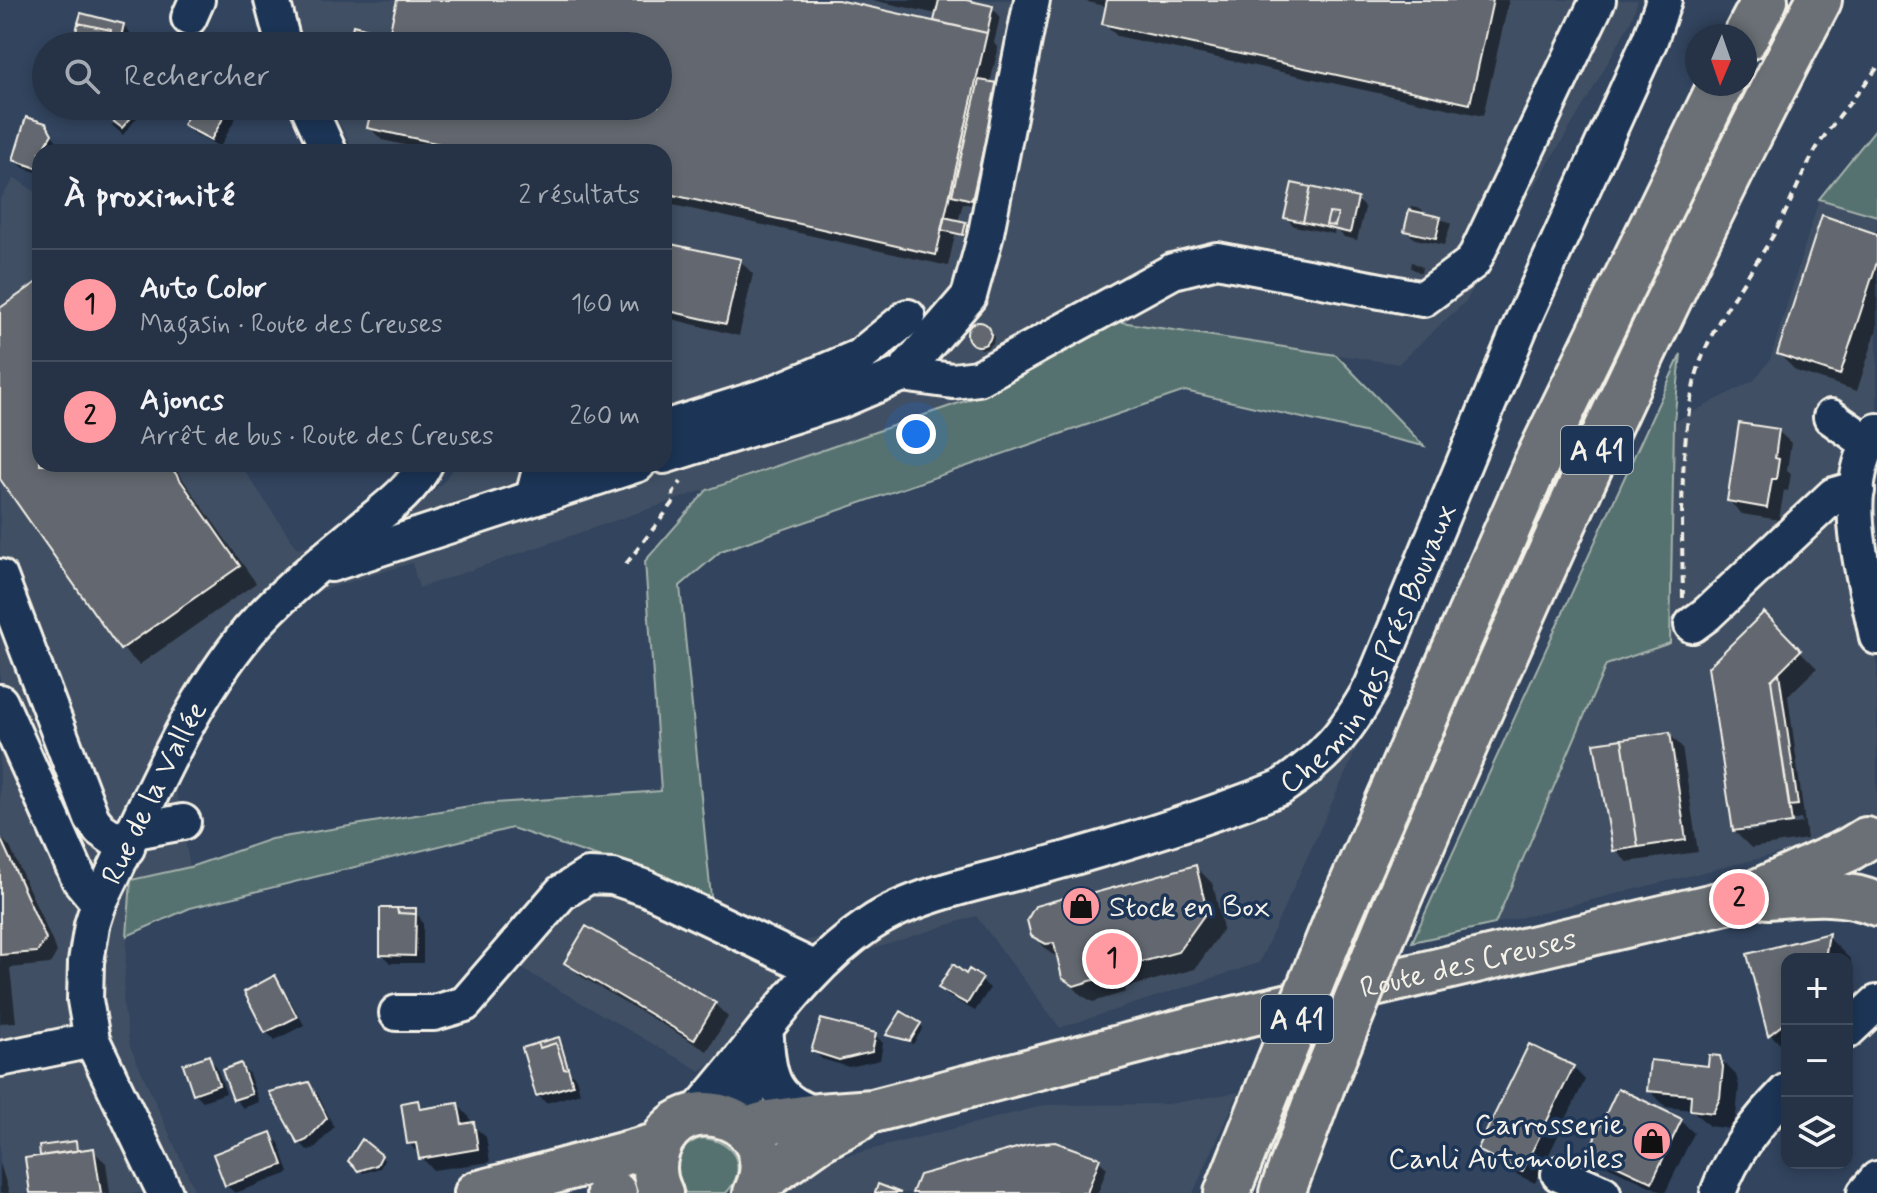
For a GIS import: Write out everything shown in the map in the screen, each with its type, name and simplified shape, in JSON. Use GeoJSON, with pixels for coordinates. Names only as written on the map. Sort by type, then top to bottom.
{"type":"FeatureCollection","features":[{"type":"Feature","properties":{"kind":"highway"},"geometry":{"type":"LineString","coordinates":[[1752,24],[1765,0]]}},
{"type":"Feature","properties":{"kind":"highway","name":"A 41"},"geometry":{"type":"LineString","coordinates":[[1282,1193],[1394,909],[1588,467],[1819,0]]}},
{"type":"Feature","properties":{"kind":"highway","name":"A 41"},"geometry":{"type":"LineString","coordinates":[[1227,1193],[1337,919],[1535,466],[1715,96]]}},
{"type":"Feature","properties":{"kind":"main road","name":"Route des Creuses"},"geometry":{"type":"LineString","coordinates":[[1739,899],[1848,850],[1872,829]]}},
{"type":"Feature","properties":{"kind":"main road"},"geometry":{"type":"LineString","coordinates":[[1872,829],[1863,862],[1868,885],[1877,902]]}},
{"type":"Feature","properties":{"kind":"main road","name":"Route des Creuses"},"geometry":{"type":"LineString","coordinates":[[745,1128],[818,1115],[873,1111],[1162,1036],[1739,899],[1829,893],[1877,902]]}},
{"type":"Feature","properties":{"kind":"main road","name":"Route des Creuses"},"geometry":{"type":"LineString","coordinates":[[758,1188],[821,1139],[873,1111]]}},
{"type":"Feature","properties":{"kind":"main road"},"geometry":{"type":"LineString","coordinates":[[661,1193],[655,1174],[655,1159],[660,1144],[680,1122],[693,1116],[720,1116],[745,1128],[755,1140],[760,1154],[758,1188]]}},
{"type":"Feature","properties":{"kind":"main road"},"geometry":{"type":"LineString","coordinates":[[476,1193],[660,1144]]}},
{"type":"Feature","properties":{"kind":"main road"},"geometry":{"type":"LineString","coordinates":[[608,1193],[615,1193]]}},
{"type":"Feature","properties":{"kind":"street"},"geometry":{"type":"LineString","coordinates":[[272,0],[280,32]]}},
{"type":"Feature","properties":{"kind":"street"},"geometry":{"type":"LineString","coordinates":[[672,444],[839,401],[902,374],[969,296],[985,238],[1032,0]]}},
{"type":"Feature","properties":{"kind":"street"},"geometry":{"type":"LineString","coordinates":[[902,374],[953,381],[978,378],[1173,271],[1217,260],[1423,299],[1473,262],[1598,0]]}},
{"type":"Feature","properties":{"kind":"street","name":"Chemin des Prés Bouvaux"},"geometry":{"type":"LineString","coordinates":[[789,1001],[816,969],[883,915],[913,903],[1107,846],[1280,788],[1306,771],[1349,727],[1372,686],[1523,320],[1650,40],[1664,0]]}},
{"type":"Feature","properties":{"kind":"street"},"geometry":{"type":"LineString","coordinates":[[314,120],[325,144]]}},
{"type":"Feature","properties":{"kind":"street"},"geometry":{"type":"LineString","coordinates":[[672,444],[772,394],[859,357],[908,317]]}},
{"type":"Feature","properties":{"kind":"street"},"geometry":{"type":"LineString","coordinates":[[1831,417],[1873,438],[1864,452],[1857,491],[1859,539],[1877,637]]}},
{"type":"Feature","properties":{"kind":"street","name":"Rue de la Vallée"},"geometry":{"type":"LineString","coordinates":[[165,1193],[92,1040],[85,1000],[86,962],[99,903],[187,725],[248,633],[273,605],[392,503],[420,472]]}},
{"type":"Feature","properties":{"kind":"street"},"geometry":{"type":"LineString","coordinates":[[533,497],[539,472]]}},
{"type":"Feature","properties":{"kind":"street"},"geometry":{"type":"LineString","coordinates":[[312,570],[613,472]]}},
{"type":"Feature","properties":{"kind":"street"},"geometry":{"type":"LineString","coordinates":[[1692,625],[1834,495],[1857,491]]}},
{"type":"Feature","properties":{"kind":"street"},"geometry":{"type":"LineString","coordinates":[[0,577],[92,819],[100,829],[131,840],[183,822]]}},
{"type":"Feature","properties":{"kind":"street"},"geometry":{"type":"LineString","coordinates":[[0,702],[79,879],[99,903]]}},
{"type":"Feature","properties":{"kind":"street"},"geometry":{"type":"LineString","coordinates":[[397,1013],[434,1013],[465,1004],[561,893],[588,876],[613,877],[646,888],[816,969]]}},
{"type":"Feature","properties":{"kind":"street"},"geometry":{"type":"LineString","coordinates":[[745,1128],[751,1071],[766,1038],[789,1001]]}},
{"type":"Feature","properties":{"kind":"street"},"geometry":{"type":"LineString","coordinates":[[693,1116],[724,1083],[789,1001]]}},
{"type":"Feature","properties":{"kind":"street"},"geometry":{"type":"LineString","coordinates":[[1853,1025],[1877,1003]]}},
{"type":"Feature","properties":{"kind":"street"},"geometry":{"type":"LineString","coordinates":[[766,1038],[768,1069],[777,1091],[798,1108],[818,1115]]}},
{"type":"Feature","properties":{"kind":"street"},"geometry":{"type":"LineString","coordinates":[[0,1059],[92,1040]]}},
{"type":"Feature","properties":{"kind":"street"},"geometry":{"type":"LineString","coordinates":[[1718,1193],[1750,1133],[1782,1097]]}},
{"type":"Feature","properties":{"kind":"street"},"geometry":{"type":"LineString","coordinates":[[1559,1174],[1603,1193]]}},
{"type":"Feature","properties":{"kind":"street"},"geometry":{"type":"LineString","coordinates":[[1865,1193],[1877,1179]]}},
{"type":"Feature","properties":{"kind":"path"},"geometry":{"type":"LineString","coordinates":[[1692,625],[1685,617],[1683,607],[1682,510],[1687,425],[1702,359],[1724,308],[1772,238],[1819,146],[1877,68]]}},
{"type":"Feature","properties":{"kind":"path"},"geometry":{"type":"LineString","coordinates":[[626,564],[674,502],[673,493],[687,475],[672,450]]}},
{"type":"Feature","properties":{"kind":"shaded area"},"geometry":{"type":"Polygon","coordinates":[[[289,0],[1638,0],[1631,21],[1588,98],[1466,301],[1398,364],[1108,320],[988,393],[419,588],[412,563],[304,596],[243,663],[204,729],[176,789],[190,867],[131,880],[123,1003],[130,1046],[196,1193],[0,1193],[0,199],[15,178],[32,190],[32,472],[245,472],[297,548],[401,522],[450,472],[672,472],[672,144],[350,144],[338,120],[672,120],[672,32],[297,32],[289,0]]]}},
{"type":"Feature","properties":{"kind":"shaded area"},"geometry":{"type":"Polygon","coordinates":[[[1819,199],[1877,216],[1877,829],[1495,924],[1606,665],[1670,643],[1674,422],[1754,380],[1770,360],[1819,199]]]}},
{"type":"Feature","properties":{"kind":"shaded area"},"geometry":{"type":"Polygon","coordinates":[[[1357,748],[1259,963],[1060,1028],[976,916],[854,955],[700,1071],[517,966],[607,860],[793,943],[887,924],[1262,816],[1357,748]]]}},
{"type":"Feature","properties":{"kind":"shaded area"},"geometry":{"type":"Polygon","coordinates":[[[1239,1092],[1193,1193],[700,1193],[1046,1105],[1168,1104],[1239,1092]]]}},
{"type":"Feature","properties":{"kind":"green space"},"geometry":{"type":"Polygon","coordinates":[[[1877,127],[1877,216],[1819,199],[1877,127]]]}},
{"type":"Feature","properties":{"kind":"green space"},"geometry":{"type":"Polygon","coordinates":[[[1108,320],[1336,355],[1424,446],[1185,391],[721,551],[680,586],[712,907],[607,860],[512,828],[190,908],[127,936],[131,880],[190,867],[271,839],[482,804],[661,791],[645,561],[707,490],[988,393],[1108,320]]]}},
{"type":"Feature","properties":{"kind":"green space"},"geometry":{"type":"Polygon","coordinates":[[[1681,354],[1674,422],[1670,643],[1606,665],[1495,924],[1412,942],[1681,354]]]}},
{"type":"Feature","properties":{"kind":"green space"},"geometry":{"type":"Polygon","coordinates":[[[702,1138],[723,1144],[735,1157],[737,1174],[726,1193],[686,1193],[677,1177],[680,1153],[702,1138]]]}},
{"type":"Feature","properties":{"kind":"building"},"geometry":{"type":"Polygon","coordinates":[[[397,0],[838,0],[987,33],[936,255],[672,195],[672,144],[440,144],[367,128],[369,120],[672,120],[672,32],[389,32],[397,0]]]}},
{"type":"Feature","properties":{"kind":"building"},"geometry":{"type":"Polygon","coordinates":[[[939,0],[966,0],[993,6],[987,33],[934,21],[939,0]]]}},
{"type":"Feature","properties":{"kind":"building"},"geometry":{"type":"Polygon","coordinates":[[[1107,0],[1493,0],[1470,104],[1102,24],[1107,0]]]}},
{"type":"Feature","properties":{"kind":"building"},"geometry":{"type":"Polygon","coordinates":[[[81,13],[124,24],[122,32],[110,32],[78,23],[81,13]]]}},
{"type":"Feature","properties":{"kind":"building"},"geometry":{"type":"Polygon","coordinates":[[[78,23],[111,30],[110,32],[76,32],[78,23]]]}},
{"type":"Feature","properties":{"kind":"building"},"geometry":{"type":"Polygon","coordinates":[[[353,25],[381,32],[352,32],[353,25]]]}},
{"type":"Feature","properties":{"kind":"building"},"geometry":{"type":"Polygon","coordinates":[[[979,80],[998,83],[972,200],[952,195],[979,80]]]}},
{"type":"Feature","properties":{"kind":"building"},"geometry":{"type":"Polygon","coordinates":[[[26,117],[46,123],[52,134],[46,144],[32,144],[32,166],[13,160],[26,117]]]}},
{"type":"Feature","properties":{"kind":"building"},"geometry":{"type":"Polygon","coordinates":[[[114,120],[129,120],[122,128],[114,120]]]}},
{"type":"Feature","properties":{"kind":"building"},"geometry":{"type":"Polygon","coordinates":[[[186,120],[222,120],[211,140],[183,125],[186,120]]]}},
{"type":"Feature","properties":{"kind":"building"},"geometry":{"type":"Polygon","coordinates":[[[1292,183],[1311,187],[1303,222],[1284,218],[1292,183]]]}},
{"type":"Feature","properties":{"kind":"building"},"geometry":{"type":"Polygon","coordinates":[[[1311,187],[1358,198],[1350,233],[1303,222],[1311,187]],[[1329,213],[1326,225],[1335,226],[1338,214],[1329,213]]]}},
{"type":"Feature","properties":{"kind":"building"},"geometry":{"type":"Polygon","coordinates":[[[1409,210],[1441,217],[1436,238],[1404,231],[1409,210]]]}},
{"type":"Feature","properties":{"kind":"building"},"geometry":{"type":"Polygon","coordinates":[[[1329,213],[1338,214],[1335,226],[1326,225],[1329,213]]]}},
{"type":"Feature","properties":{"kind":"building"},"geometry":{"type":"Polygon","coordinates":[[[1822,215],[1877,234],[1877,262],[1840,375],[1777,354],[1822,215]]]}},
{"type":"Feature","properties":{"kind":"building"},"geometry":{"type":"Polygon","coordinates":[[[944,217],[966,222],[963,235],[941,230],[944,217]]]}},
{"type":"Feature","properties":{"kind":"building"},"geometry":{"type":"Polygon","coordinates":[[[672,244],[741,259],[726,324],[672,312],[672,244]]]}},
{"type":"Feature","properties":{"kind":"building"},"geometry":{"type":"Polygon","coordinates":[[[32,286],[32,472],[175,472],[240,566],[120,650],[0,479],[0,308],[32,286]]]}},
{"type":"Feature","properties":{"kind":"building"},"geometry":{"type":"Polygon","coordinates":[[[979,322],[988,325],[991,334],[988,343],[979,346],[970,343],[967,334],[970,325],[979,322]]]}},
{"type":"Feature","properties":{"kind":"building"},"geometry":{"type":"Polygon","coordinates":[[[1739,423],[1779,429],[1776,479],[1772,479],[1767,508],[1727,501],[1739,423]]]}},
{"type":"Feature","properties":{"kind":"building"},"geometry":{"type":"Polygon","coordinates":[[[1764,612],[1801,650],[1771,680],[1792,823],[1733,831],[1708,667],[1764,612]]]}},
{"type":"Feature","properties":{"kind":"building"},"geometry":{"type":"Polygon","coordinates":[[[1779,673],[1798,805],[1789,806],[1771,680],[1779,673]]]}},
{"type":"Feature","properties":{"kind":"building"},"geometry":{"type":"Polygon","coordinates":[[[1670,732],[1686,840],[1638,847],[1622,739],[1670,732]]]}},
{"type":"Feature","properties":{"kind":"building"},"geometry":{"type":"Polygon","coordinates":[[[1622,739],[1638,847],[1613,851],[1594,743],[1622,739]]]}},
{"type":"Feature","properties":{"kind":"building"},"geometry":{"type":"Polygon","coordinates":[[[0,837],[46,939],[37,952],[0,955],[0,837]]]}},
{"type":"Feature","properties":{"kind":"building"},"geometry":{"type":"Polygon","coordinates":[[[1196,865],[1207,911],[1178,952],[1109,971],[1110,975],[1074,986],[1062,978],[1054,943],[1046,944],[1031,936],[1027,920],[1035,906],[1064,898],[1065,901],[1196,865]]]}},
{"type":"Feature","properties":{"kind":"building"},"geometry":{"type":"Polygon","coordinates":[[[380,908],[397,908],[398,913],[416,914],[415,956],[380,955],[380,908]]]}},
{"type":"Feature","properties":{"kind":"building"},"geometry":{"type":"Polygon","coordinates":[[[397,908],[416,908],[416,914],[398,913],[397,908]]]}},
{"type":"Feature","properties":{"kind":"building"},"geometry":{"type":"Polygon","coordinates":[[[586,926],[716,1003],[694,1040],[564,963],[586,926]]]}},
{"type":"Feature","properties":{"kind":"building"},"geometry":{"type":"Polygon","coordinates":[[[1829,933],[1826,953],[1781,953],[1781,1026],[1768,1036],[1747,954],[1829,933]]]}},
{"type":"Feature","properties":{"kind":"building"},"geometry":{"type":"Polygon","coordinates":[[[953,964],[966,974],[969,969],[983,978],[967,1004],[938,988],[953,964]]]}},
{"type":"Feature","properties":{"kind":"building"},"geometry":{"type":"Polygon","coordinates":[[[275,975],[297,1017],[265,1033],[244,992],[275,975]]]}},
{"type":"Feature","properties":{"kind":"building"},"geometry":{"type":"Polygon","coordinates":[[[901,1011],[921,1023],[910,1041],[886,1035],[901,1011]]]}},
{"type":"Feature","properties":{"kind":"building"},"geometry":{"type":"Polygon","coordinates":[[[821,1019],[876,1033],[872,1052],[839,1060],[811,1051],[821,1019]]]}},
{"type":"Feature","properties":{"kind":"building"},"geometry":{"type":"Polygon","coordinates":[[[559,1037],[568,1068],[564,1069],[556,1043],[540,1048],[538,1043],[559,1037]]]}},
{"type":"Feature","properties":{"kind":"building"},"geometry":{"type":"Polygon","coordinates":[[[538,1043],[540,1048],[556,1043],[573,1085],[536,1096],[522,1048],[538,1043]]]}},
{"type":"Feature","properties":{"kind":"building"},"geometry":{"type":"Polygon","coordinates":[[[1529,1044],[1574,1066],[1522,1172],[1477,1150],[1529,1044]]]}},
{"type":"Feature","properties":{"kind":"building"},"geometry":{"type":"Polygon","coordinates":[[[209,1055],[219,1085],[193,1094],[183,1064],[209,1055]]]}},
{"type":"Feature","properties":{"kind":"building"},"geometry":{"type":"Polygon","coordinates":[[[1709,1055],[1720,1056],[1723,1067],[1720,1098],[1713,1113],[1690,1110],[1691,1095],[1647,1091],[1650,1060],[1708,1066],[1709,1055]]]}},
{"type":"Feature","properties":{"kind":"building"},"geometry":{"type":"Polygon","coordinates":[[[241,1063],[252,1094],[233,1100],[222,1070],[241,1063]]]}},
{"type":"Feature","properties":{"kind":"building"},"geometry":{"type":"Polygon","coordinates":[[[309,1082],[327,1118],[307,1140],[298,1144],[269,1092],[309,1082]]]}},
{"type":"Feature","properties":{"kind":"building"},"geometry":{"type":"Polygon","coordinates":[[[1618,1088],[1682,1119],[1652,1182],[1588,1152],[1618,1088]]]}},
{"type":"Feature","properties":{"kind":"building"},"geometry":{"type":"Polygon","coordinates":[[[418,1100],[420,1109],[458,1103],[462,1124],[474,1122],[478,1149],[419,1159],[416,1143],[407,1144],[401,1103],[418,1100]]]}},
{"type":"Feature","properties":{"kind":"building"},"geometry":{"type":"Polygon","coordinates":[[[271,1132],[283,1165],[225,1186],[213,1154],[271,1132]]]}},
{"type":"Feature","properties":{"kind":"building"},"geometry":{"type":"Polygon","coordinates":[[[362,1139],[382,1155],[377,1165],[358,1171],[348,1161],[362,1139]]]}},
{"type":"Feature","properties":{"kind":"building"},"geometry":{"type":"Polygon","coordinates":[[[76,1141],[77,1151],[40,1156],[39,1146],[76,1141]]]}},
{"type":"Feature","properties":{"kind":"building"},"geometry":{"type":"Polygon","coordinates":[[[1055,1142],[1100,1158],[1087,1193],[912,1193],[919,1175],[1031,1144],[1055,1142]]]}},
{"type":"Feature","properties":{"kind":"building"},"geometry":{"type":"Polygon","coordinates":[[[94,1148],[101,1193],[30,1193],[25,1158],[94,1148]]]}},
{"type":"Feature","properties":{"kind":"building"},"geometry":{"type":"Polygon","coordinates":[[[878,1184],[901,1193],[875,1193],[878,1184]]]}},
{"type":"Feature","properties":{"kind":"place","name":"Ajoncs"},"geometry":{"type":"Point","coordinates":[1739,899]}},
{"type":"Feature","properties":{"kind":"place","name":"Stock en Box"},"geometry":{"type":"Point","coordinates":[1081,906]}},
{"type":"Feature","properties":{"kind":"place","name":"Auto Color"},"geometry":{"type":"Point","coordinates":[1112,959]}},
{"type":"Feature","properties":{"kind":"place","name":"Carrosserie Canli Automobiles"},"geometry":{"type":"Point","coordinates":[1652,1141]}}]}
